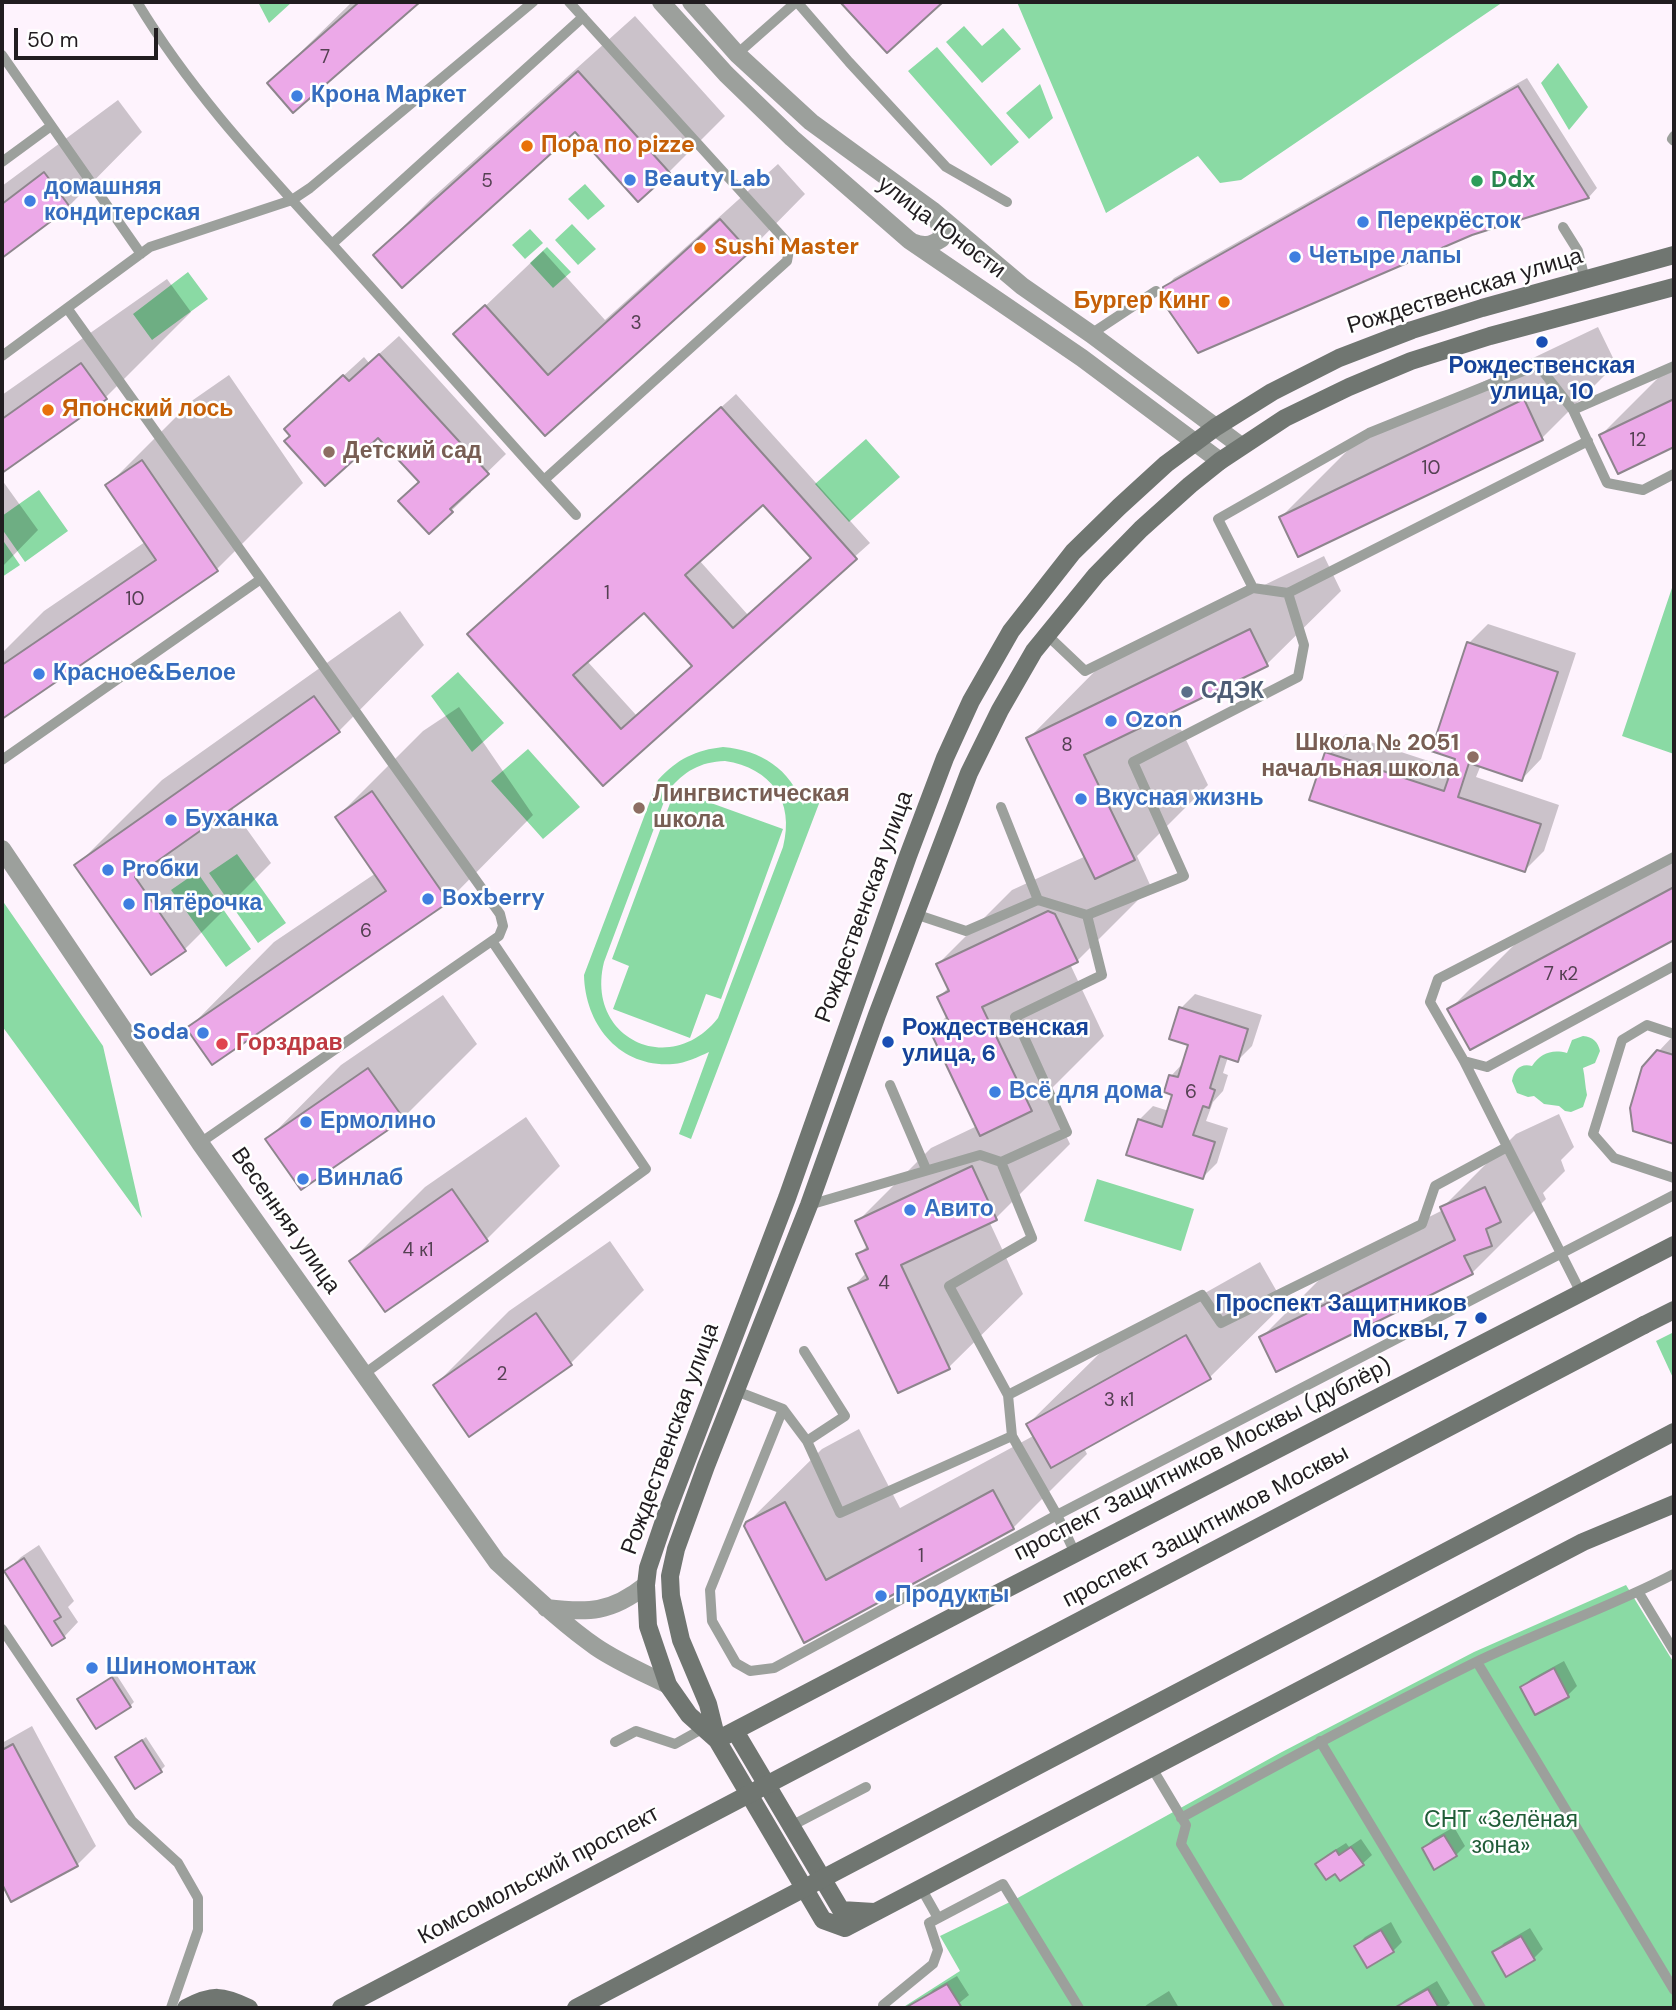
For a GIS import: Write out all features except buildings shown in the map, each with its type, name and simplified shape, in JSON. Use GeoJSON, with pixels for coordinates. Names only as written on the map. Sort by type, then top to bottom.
{"type":"FeatureCollection","features":[{"type":"Feature","properties":{"kind":"street","name":"улица Юности"},"geometry":{"type":"LineString","coordinates":[[662,2],[726,74],[792,138],[909,240],[1082,358],[1220,461]]}},
{"type":"Feature","properties":{"kind":"street","name":"улица Юности"},"geometry":{"type":"LineString","coordinates":[[691,2],[737,54],[811,122],[932,211],[1022,286],[1241,446]]}},
{"type":"Feature","properties":{"kind":"street"},"geometry":{"type":"LineString","coordinates":[[909,240],[922,246],[941,239],[942,231],[932,211]]}},
{"type":"Feature","properties":{"kind":"street","name":"Рождественская улица"},"geometry":{"type":"LineString","coordinates":[[711,1731],[689,1715],[668,1685],[648,1626],[648,1568],[787,1198],[945,758],[971,701],[1011,631],[1073,552],[1166,464],[1216,427],[1272,392],[1339,358],[1412,330],[1674,255]]}},
{"type":"Feature","properties":{"kind":"street","name":"Рождественская улица"},"geometry":{"type":"LineString","coordinates":[[711,1731],[708,1704],[681,1640],[671,1596],[670,1576],[676,1549],[969,773],[1030,657],[1096,575],[1141,529],[1220,461],[1285,418],[1349,387],[1411,362],[1490,336],[1674,287]]}},
{"type":"Feature","properties":{"kind":"street","name":"Весенняя улица"},"geometry":{"type":"LineString","coordinates":[[2,849],[200,1143],[497,1562],[546,1608],[603,1651],[668,1685]]}},
{"type":"Feature","properties":{"kind":"street","name":"проспект Защитников Москвы (дублёр)"},"geometry":{"type":"LineString","coordinates":[[711,1731],[735,1731],[1674,1245]]}},
{"type":"Feature","properties":{"kind":"street","name":"проспект Защитников Москвы"},"geometry":{"type":"LineString","coordinates":[[761,1788],[1674,1310]]}},
{"type":"Feature","properties":{"kind":"street"},"geometry":{"type":"LineString","coordinates":[[576,2008],[1674,1432]]}},
{"type":"Feature","properties":{"kind":"street"},"geometry":{"type":"LineString","coordinates":[[711,1731],[823,1920],[845,1928],[1583,1542],[1674,1504]]}},
{"type":"Feature","properties":{"kind":"street"},"geometry":{"type":"LineString","coordinates":[[546,1608],[578,1612],[608,1607],[629,1599],[646,1585]]}},
{"type":"Feature","properties":{"kind":"street"},"geometry":{"type":"LineString","coordinates":[[735,1731],[841,1910],[876,1912]]}},
{"type":"Feature","properties":{"kind":"street","name":"Комсомольский проспект"},"geometry":{"type":"LineString","coordinates":[[341,2008],[761,1788]]}},
{"type":"Feature","properties":{"kind":"street"},"geometry":{"type":"LineString","coordinates":[[186,2008],[204,1998],[220,1996],[249,2008]]}},
{"type":"Feature","properties":{"kind":"lane"},"geometry":{"type":"LineString","coordinates":[[137,2],[212,110],[576,515]]}},
{"type":"Feature","properties":{"kind":"lane"},"geometry":{"type":"LineString","coordinates":[[2,356],[150,247],[292,200],[310,188],[533,2]]}},
{"type":"Feature","properties":{"kind":"lane"},"geometry":{"type":"LineString","coordinates":[[544,480],[787,261],[789,250],[786,241],[569,2]]}},
{"type":"Feature","properties":{"kind":"lane"},"geometry":{"type":"LineString","coordinates":[[737,54],[796,2],[946,167],[1007,202]]}},
{"type":"Feature","properties":{"kind":"lane"},"geometry":{"type":"LineString","coordinates":[[332,244],[583,17]]}},
{"type":"Feature","properties":{"kind":"lane"},"geometry":{"type":"LineString","coordinates":[[2,55],[141,254]]}},
{"type":"Feature","properties":{"kind":"lane"},"geometry":{"type":"LineString","coordinates":[[2,162],[51,126]]}},
{"type":"Feature","properties":{"kind":"lane"},"geometry":{"type":"LineString","coordinates":[[1563,227],[1578,251],[1586,280]]}},
{"type":"Feature","properties":{"kind":"lane"},"geometry":{"type":"LineString","coordinates":[[1091,334],[1156,291]]}},
{"type":"Feature","properties":{"kind":"lane"},"geometry":{"type":"LineString","coordinates":[[67,308],[500,914],[503,926],[499,936],[200,1143]]}},
{"type":"Feature","properties":{"kind":"lane"},"geometry":{"type":"LineString","coordinates":[[1254,588],[1218,519],[1369,433],[1538,365],[1573,410],[1607,483],[1643,490],[1674,474]]}},
{"type":"Feature","properties":{"kind":"lane"},"geometry":{"type":"LineString","coordinates":[[1573,410],[1674,366]]}},
{"type":"Feature","properties":{"kind":"lane"},"geometry":{"type":"LineString","coordinates":[[1047,635],[1085,671],[1254,588],[1288,593],[1588,441]]}},
{"type":"Feature","properties":{"kind":"lane"},"geometry":{"type":"LineString","coordinates":[[2,760],[261,579]]}},
{"type":"Feature","properties":{"kind":"lane"},"geometry":{"type":"LineString","coordinates":[[915,914],[967,931],[1038,900],[1087,915],[1184,876],[1133,762],[1298,677],[1304,645],[1288,593]]}},
{"type":"Feature","properties":{"kind":"lane"},"geometry":{"type":"LineString","coordinates":[[1002,807],[1038,900]]}},
{"type":"Feature","properties":{"kind":"lane"},"geometry":{"type":"LineString","coordinates":[[1581,1293],[1464,1061],[1430,1002],[1437,979],[1674,857]]}},
{"type":"Feature","properties":{"kind":"lane"},"geometry":{"type":"LineString","coordinates":[[808,1205],[980,1155],[1001,1162],[1067,1132],[1016,1017],[1102,975],[1087,915]]}},
{"type":"Feature","properties":{"kind":"lane"},"geometry":{"type":"LineString","coordinates":[[364,1374],[646,1169],[492,941]]}},
{"type":"Feature","properties":{"kind":"lane"},"geometry":{"type":"LineString","coordinates":[[1464,1061],[1487,1066],[1674,966]]}},
{"type":"Feature","properties":{"kind":"lane"},"geometry":{"type":"LineString","coordinates":[[1674,1034],[1647,1025],[1622,1040],[1593,1133],[1614,1158],[1674,1178]]}},
{"type":"Feature","properties":{"kind":"lane"},"geometry":{"type":"LineString","coordinates":[[890,1084],[926,1170]]}},
{"type":"Feature","properties":{"kind":"lane"},"geometry":{"type":"LineString","coordinates":[[1008,1395],[1202,1295],[1221,1323],[1422,1224],[1435,1186],[1507,1147]]}},
{"type":"Feature","properties":{"kind":"lane"},"geometry":{"type":"LineString","coordinates":[[1001,1162],[1032,1238],[949,1286],[1008,1395],[1012,1436],[1057,1515],[1075,1553]]}},
{"type":"Feature","properties":{"kind":"lane"},"geometry":{"type":"LineString","coordinates":[[783,1409],[710,1590],[712,1621],[736,1663],[750,1671],[774,1668],[1057,1515],[1674,1195]]}},
{"type":"Feature","properties":{"kind":"lane"},"geometry":{"type":"LineString","coordinates":[[804,1351],[845,1416],[807,1441]]}},
{"type":"Feature","properties":{"kind":"lane"},"geometry":{"type":"LineString","coordinates":[[736,1391],[783,1409],[807,1441],[840,1513],[1012,1436]]}},
{"type":"Feature","properties":{"kind":"lane"},"geometry":{"type":"LineString","coordinates":[[1181,1818],[1320,1741],[1477,1662],[1639,1592],[1674,1574]]}},
{"type":"Feature","properties":{"kind":"lane"},"geometry":{"type":"LineString","coordinates":[[1639,1592],[1674,1651]]}},
{"type":"Feature","properties":{"kind":"lane"},"geometry":{"type":"LineString","coordinates":[[2,1629],[132,1821],[178,1863],[198,1898],[198,1930],[171,2008]]}},
{"type":"Feature","properties":{"kind":"lane"},"geometry":{"type":"LineString","coordinates":[[1477,1662],[1674,1990]]}},
{"type":"Feature","properties":{"kind":"lane"},"geometry":{"type":"LineString","coordinates":[[615,1742],[636,1731],[675,1744],[711,1731]]}},
{"type":"Feature","properties":{"kind":"lane"},"geometry":{"type":"LineString","coordinates":[[1320,1741],[1481,2008]]}},
{"type":"Feature","properties":{"kind":"lane"},"geometry":{"type":"LineString","coordinates":[[1152,1768],[1186,1825],[1181,1844],[1280,2008]]}},
{"type":"Feature","properties":{"kind":"lane"},"geometry":{"type":"LineString","coordinates":[[791,1826],[866,1787]]}},
{"type":"Feature","properties":{"kind":"lane"},"geometry":{"type":"LineString","coordinates":[[883,2008],[883,2005],[933,1964],[938,1950],[929,1923],[1003,1884],[1079,2008]]}},
{"type":"Feature","properties":{"kind":"lane"},"geometry":{"type":"LineString","coordinates":[[921,1888],[939,1918]]}},
{"type":"Feature","properties":{"kind":"green space"},"geometry":{"type":"Polygon","coordinates":[[[258,2],[292,2],[269,23],[258,2]]]}},
{"type":"Feature","properties":{"kind":"green space"},"geometry":{"type":"Polygon","coordinates":[[[1017,2],[1503,2],[1241,180],[1220,183],[1198,156],[1106,213],[1017,2]]]}},
{"type":"Feature","properties":{"kind":"green space"},"geometry":{"type":"Polygon","coordinates":[[[964,26],[982,46],[1003,28],[1021,49],[982,83],[946,42],[964,26]]]}},
{"type":"Feature","properties":{"kind":"green space"},"geometry":{"type":"Polygon","coordinates":[[[937,47],[1019,142],[991,166],[908,71],[937,47]]]}},
{"type":"Feature","properties":{"kind":"green space"},"geometry":{"type":"Polygon","coordinates":[[[1558,63],[1588,107],[1569,130],[1541,83],[1558,63]]]}},
{"type":"Feature","properties":{"kind":"green space"},"geometry":{"type":"Polygon","coordinates":[[[1040,84],[1053,118],[1029,139],[1006,113],[1040,84]]]}},
{"type":"Feature","properties":{"kind":"green space"},"geometry":{"type":"Polygon","coordinates":[[[585,184],[605,206],[588,220],[568,199],[585,184]]]}},
{"type":"Feature","properties":{"kind":"green space"},"geometry":{"type":"Polygon","coordinates":[[[572,224],[596,249],[578,265],[555,240],[572,224]]]}},
{"type":"Feature","properties":{"kind":"green space"},"geometry":{"type":"Polygon","coordinates":[[[530,229],[543,243],[525,259],[512,245],[530,229]]]}},
{"type":"Feature","properties":{"kind":"green space"},"geometry":{"type":"Polygon","coordinates":[[[547,247],[571,272],[553,288],[530,263],[547,247]]]}},
{"type":"Feature","properties":{"kind":"green space"},"geometry":{"type":"Polygon","coordinates":[[[188,272],[208,299],[152,340],[133,314],[188,272]]]}},
{"type":"Feature","properties":{"kind":"green space"},"geometry":{"type":"Polygon","coordinates":[[[866,439],[900,477],[849,522],[815,484],[866,439]]]}},
{"type":"Feature","properties":{"kind":"green space"},"geometry":{"type":"Polygon","coordinates":[[[39,490],[68,531],[25,562],[2,529],[2,516],[39,490]]]}},
{"type":"Feature","properties":{"kind":"green space"},"geometry":{"type":"Polygon","coordinates":[[[2,539],[20,565],[2,577],[2,539]]]}},
{"type":"Feature","properties":{"kind":"green space"},"geometry":{"type":"Polygon","coordinates":[[[1674,582],[1674,754],[1622,736],[1674,582]]]}},
{"type":"Feature","properties":{"kind":"green space"},"geometry":{"type":"Polygon","coordinates":[[[458,672],[504,723],[472,752],[431,696],[458,672]]]}},
{"type":"Feature","properties":{"kind":"green space"},"geometry":{"type":"Polygon","coordinates":[[[713,748],[737,749],[762,757],[790,781],[803,805],[807,796],[820,801],[691,1139],[679,1134],[709,1052],[673,1064],[637,1059],[622,1051],[609,1040],[591,1011],[584,975],[658,780],[680,761],[713,748]],[[725,761],[708,763],[686,773],[668,791],[604,962],[601,989],[607,1011],[619,1029],[636,1041],[656,1047],[677,1046],[699,1036],[718,1018],[783,847],[786,830],[782,801],[776,789],[767,779],[741,765],[725,761]]]}},
{"type":"Feature","properties":{"kind":"green space"},"geometry":{"type":"Polygon","coordinates":[[[528,749],[580,807],[543,839],[491,781],[528,749]]]}},
{"type":"Feature","properties":{"kind":"green space"},"geometry":{"type":"Polygon","coordinates":[[[675,790],[783,829],[721,999],[706,994],[690,1038],[613,1009],[629,966],[612,959],[675,790]]]}},
{"type":"Feature","properties":{"kind":"green space"},"geometry":{"type":"Polygon","coordinates":[[[237,854],[286,923],[258,943],[209,873],[237,854]]]}},
{"type":"Feature","properties":{"kind":"green space"},"geometry":{"type":"Polygon","coordinates":[[[197,872],[251,949],[226,967],[171,890],[197,872]]]}},
{"type":"Feature","properties":{"kind":"green space"},"geometry":{"type":"Polygon","coordinates":[[[2,900],[103,1046],[142,1218],[2,1026],[2,900]]]}},
{"type":"Feature","properties":{"kind":"green space"},"geometry":{"type":"Polygon","coordinates":[[[1583,1036],[1595,1040],[1600,1051],[1595,1063],[1583,1068],[1587,1095],[1583,1107],[1571,1112],[1565,1111],[1559,1106],[1544,1104],[1534,1096],[1517,1093],[1512,1081],[1518,1068],[1532,1066],[1547,1053],[1567,1053],[1572,1040],[1583,1036]]]}},
{"type":"Feature","properties":{"kind":"green space"},"geometry":{"type":"Polygon","coordinates":[[[1097,1179],[1194,1209],[1181,1251],[1084,1221],[1097,1179]]]}},
{"type":"Feature","properties":{"kind":"green space"},"geometry":{"type":"Polygon","coordinates":[[[1674,1332],[1674,1380],[1656,1341],[1674,1332]]]}},
{"type":"Feature","properties":{"kind":"green space","name":"СНТ «Зелёная зона»"},"geometry":{"type":"Polygon","coordinates":[[[1626,1585],[1674,1663],[1674,2008],[902,2008],[960,1971],[940,1936],[1014,1900],[1280,1753],[1474,1652],[1626,1585]]]}},
{"type":"Feature","properties":{"kind":"place","name":"Крона Маркет"},"geometry":{"type":"Point","coordinates":[297,96]}},
{"type":"Feature","properties":{"kind":"place","name":"Пора по pizze"},"geometry":{"type":"Point","coordinates":[527,146]}},
{"type":"Feature","properties":{"kind":"place","name":"Beauty Lab"},"geometry":{"type":"Point","coordinates":[630,180]}},
{"type":"Feature","properties":{"kind":"place","name":"Ddx"},"geometry":{"type":"Point","coordinates":[1477,181]}},
{"type":"Feature","properties":{"kind":"place","name":"домашняя кондитерская"},"geometry":{"type":"Point","coordinates":[30,201]}},
{"type":"Feature","properties":{"kind":"place","name":"Перекрёсток"},"geometry":{"type":"Point","coordinates":[1363,222]}},
{"type":"Feature","properties":{"kind":"place","name":"Sushi Master"},"geometry":{"type":"Point","coordinates":[700,248]}},
{"type":"Feature","properties":{"kind":"place","name":"Четыре лапы"},"geometry":{"type":"Point","coordinates":[1295,257]}},
{"type":"Feature","properties":{"kind":"place","name":"Бургер Кинг"},"geometry":{"type":"Point","coordinates":[1224,302]}},
{"type":"Feature","properties":{"kind":"place","name":"Рождественская улица, 10"},"geometry":{"type":"Point","coordinates":[1542,342]}},
{"type":"Feature","properties":{"kind":"place","name":"Японский лось"},"geometry":{"type":"Point","coordinates":[48,410]}},
{"type":"Feature","properties":{"kind":"place","name":"Детский сад"},"geometry":{"type":"Point","coordinates":[329,452]}},
{"type":"Feature","properties":{"kind":"place","name":"Красное&Белое"},"geometry":{"type":"Point","coordinates":[39,674]}},
{"type":"Feature","properties":{"kind":"place","name":"СДЭК"},"geometry":{"type":"Point","coordinates":[1187,692]}},
{"type":"Feature","properties":{"kind":"place","name":"Ozon"},"geometry":{"type":"Point","coordinates":[1111,721]}},
{"type":"Feature","properties":{"kind":"place","name":"Школа № 2051 начальная школа"},"geometry":{"type":"Point","coordinates":[1473,757]}},
{"type":"Feature","properties":{"kind":"place","name":"Вкусная жизнь"},"geometry":{"type":"Point","coordinates":[1081,799]}},
{"type":"Feature","properties":{"kind":"place","name":"Лингвистическая школа"},"geometry":{"type":"Point","coordinates":[639,808]}},
{"type":"Feature","properties":{"kind":"place","name":"Буханка"},"geometry":{"type":"Point","coordinates":[171,820]}},
{"type":"Feature","properties":{"kind":"place","name":"Proбки"},"geometry":{"type":"Point","coordinates":[108,870]}},
{"type":"Feature","properties":{"kind":"place","name":"Boxberry"},"geometry":{"type":"Point","coordinates":[428,899]}},
{"type":"Feature","properties":{"kind":"place","name":"Пятёрочка"},"geometry":{"type":"Point","coordinates":[129,904]}},
{"type":"Feature","properties":{"kind":"place","name":"Soda"},"geometry":{"type":"Point","coordinates":[203,1033]}},
{"type":"Feature","properties":{"kind":"place","name":"Рождественская улица, 6"},"geometry":{"type":"Point","coordinates":[888,1042]}},
{"type":"Feature","properties":{"kind":"place","name":"Горздрав"},"geometry":{"type":"Point","coordinates":[222,1044]}},
{"type":"Feature","properties":{"kind":"place","name":"Всё для дома"},"geometry":{"type":"Point","coordinates":[995,1092]}},
{"type":"Feature","properties":{"kind":"place","name":"Ермолино"},"geometry":{"type":"Point","coordinates":[306,1122]}},
{"type":"Feature","properties":{"kind":"place","name":"Винлаб"},"geometry":{"type":"Point","coordinates":[303,1179]}},
{"type":"Feature","properties":{"kind":"place","name":"Авито"},"geometry":{"type":"Point","coordinates":[910,1210]}},
{"type":"Feature","properties":{"kind":"place","name":"Проспект Защитников Москвы, 7"},"geometry":{"type":"Point","coordinates":[1481,1318]}},
{"type":"Feature","properties":{"kind":"place","name":"Продукты"},"geometry":{"type":"Point","coordinates":[881,1596]}},
{"type":"Feature","properties":{"kind":"place","name":"Шиномонтаж"},"geometry":{"type":"Point","coordinates":[92,1668]}}]}
